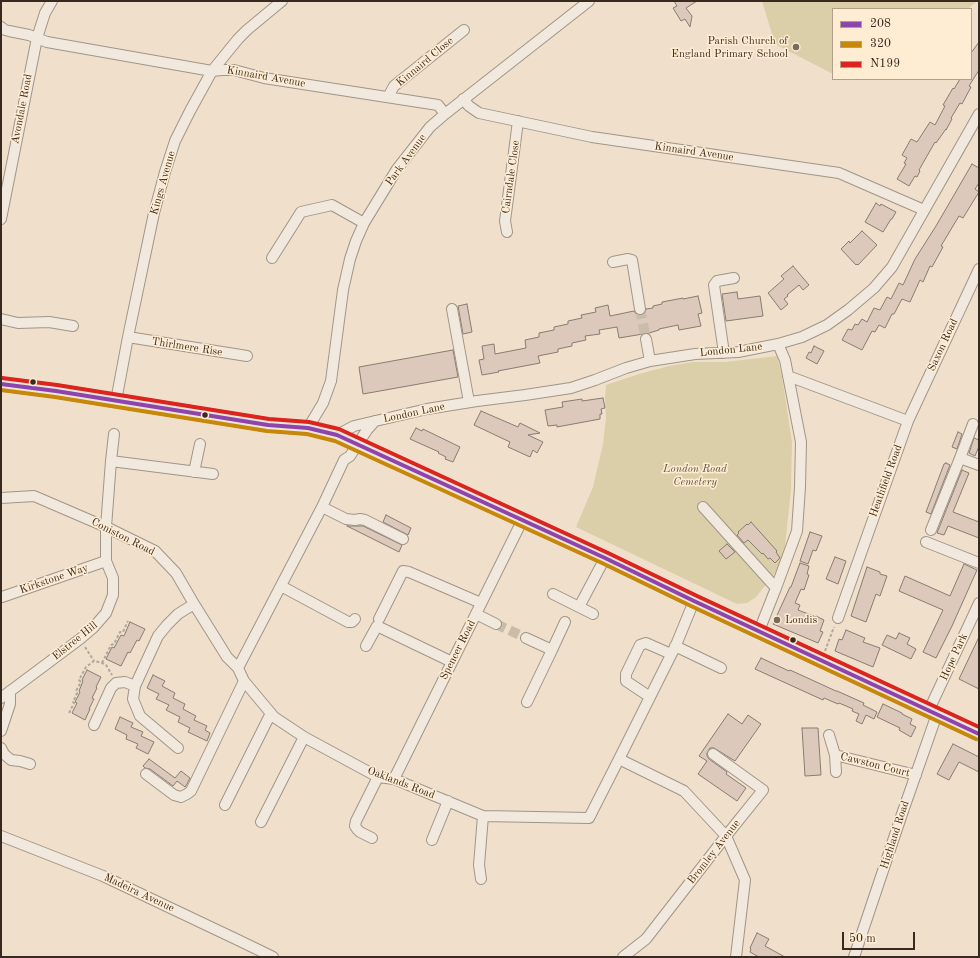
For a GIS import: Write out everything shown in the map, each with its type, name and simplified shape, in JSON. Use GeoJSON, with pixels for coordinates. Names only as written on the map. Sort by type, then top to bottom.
{"type":"FeatureCollection","features":[{"type":"Feature","properties":{"kind":"main road"},"geometry":{"type":"LineString","coordinates":[[1,384],[116,400],[268,425],[308,428],[337,435],[604,558],[979,734]]}},
{"type":"Feature","properties":{"kind":"street","name":"Avondale Road"},"geometry":{"type":"LineString","coordinates":[[1,219],[36,38],[52,1]]}},
{"type":"Feature","properties":{"kind":"street","name":"Kings Avenue"},"geometry":{"type":"LineString","coordinates":[[116,400],[154,213],[175,141],[193,104],[212,71],[247,30],[282,1]]}},
{"type":"Feature","properties":{"kind":"street","name":"Park Avenue"},"geometry":{"type":"LineString","coordinates":[[308,428],[323,403],[331,381],[343,290],[350,259],[364,223],[397,169],[430,127],[463,99],[589,1]]}},
{"type":"Feature","properties":{"kind":"street","name":"Kinnaird Avenue"},"geometry":{"type":"LineString","coordinates":[[1,27],[5,30],[29,35],[47,42],[212,71],[234,70],[264,78],[438,105],[445,114]]}},
{"type":"Feature","properties":{"kind":"street","name":"Kinnaird Close"},"geometry":{"type":"LineString","coordinates":[[388,97],[394,86],[464,30]]}},
{"type":"Feature","properties":{"kind":"street","name":"Kinnaird Avenue"},"geometry":{"type":"LineString","coordinates":[[463,99],[469,106],[479,113],[592,136],[838,173],[924,210]]}},
{"type":"Feature","properties":{"kind":"street","name":"London Lane"},"geometry":{"type":"LineString","coordinates":[[337,435],[354,426],[427,408],[570,388],[650,361],[695,354],[738,352],[778,344],[802,337],[848,310],[874,288],[892,267],[978,117]]}},
{"type":"Feature","properties":{"kind":"street","name":"Cairndale Close"},"geometry":{"type":"LineString","coordinates":[[507,232],[505,221],[518,121]]}},
{"type":"Feature","properties":{"kind":"street"},"geometry":{"type":"LineString","coordinates":[[272,258],[301,212],[332,206],[364,223]]}},
{"type":"Feature","properties":{"kind":"street"},"geometry":{"type":"LineString","coordinates":[[613,262],[628,259],[632,260],[640,309]]}},
{"type":"Feature","properties":{"kind":"street","name":"Saxon Road"},"geometry":{"type":"LineString","coordinates":[[908,421],[979,269]]}},
{"type":"Feature","properties":{"kind":"street"},"geometry":{"type":"LineString","coordinates":[[724,352],[714,285],[718,281],[734,278]]}},
{"type":"Feature","properties":{"kind":"street"},"geometry":{"type":"LineString","coordinates":[[452,309],[469,402]]}},
{"type":"Feature","properties":{"kind":"street"},"geometry":{"type":"LineString","coordinates":[[1,319],[18,323],[49,322],[73,326]]}},
{"type":"Feature","properties":{"kind":"street","name":"Thirlmere Rise"},"geometry":{"type":"LineString","coordinates":[[128,337],[247,356]]}},
{"type":"Feature","properties":{"kind":"street"},"geometry":{"type":"LineString","coordinates":[[646,339],[650,361]]}},
{"type":"Feature","properties":{"kind":"street"},"geometry":{"type":"LineString","coordinates":[[759,631],[797,531],[800,487],[801,442],[785,360],[778,344]]}},
{"type":"Feature","properties":{"kind":"street"},"geometry":{"type":"LineString","coordinates":[[788,376],[908,421]]}},
{"type":"Feature","properties":{"kind":"street","name":"London Lane"},"geometry":{"type":"LineString","coordinates":[[363,447],[367,430],[375,421]]}},
{"type":"Feature","properties":{"kind":"street","name":"Heathfield Road"},"geometry":{"type":"LineString","coordinates":[[838,618],[908,421]]}},
{"type":"Feature","properties":{"kind":"street"},"geometry":{"type":"LineString","coordinates":[[932,530],[973,424]]}},
{"type":"Feature","properties":{"kind":"street","name":"Elstree Hill"},"geometry":{"type":"LineString","coordinates":[[1,698],[94,628],[106,613],[113,595],[113,578],[106,561],[106,527],[114,434]]}},
{"type":"Feature","properties":{"kind":"street"},"geometry":{"type":"LineString","coordinates":[[194,472],[200,444]]}},
{"type":"Feature","properties":{"kind":"street"},"geometry":{"type":"LineString","coordinates":[[238,668],[323,505],[344,460],[363,447]]}},
{"type":"Feature","properties":{"kind":"street"},"geometry":{"type":"LineString","coordinates":[[960,458],[979,465]]}},
{"type":"Feature","properties":{"kind":"street"},"geometry":{"type":"LineString","coordinates":[[111,461],[212,474]]}},
{"type":"Feature","properties":{"kind":"street","name":"Coniston Road"},"geometry":{"type":"LineString","coordinates":[[1,498],[34,496],[106,527],[155,551],[176,573],[227,657],[238,668]]}},
{"type":"Feature","properties":{"kind":"street"},"geometry":{"type":"LineString","coordinates":[[323,505],[346,519],[365,520],[402,539]]}},
{"type":"Feature","properties":{"kind":"street"},"geometry":{"type":"LineString","coordinates":[[703,507],[776,588]]}},
{"type":"Feature","properties":{"kind":"street","name":"Spencer Road"},"geometry":{"type":"LineString","coordinates":[[394,779],[522,521]]}},
{"type":"Feature","properties":{"kind":"street"},"geometry":{"type":"LineString","coordinates":[[926,542],[979,563]]}},
{"type":"Feature","properties":{"kind":"street"},"geometry":{"type":"LineString","coordinates":[[579,608],[604,558]]}},
{"type":"Feature","properties":{"kind":"street","name":"Kirkstone Way"},"geometry":{"type":"LineString","coordinates":[[2,597],[106,561]]}},
{"type":"Feature","properties":{"kind":"street"},"geometry":{"type":"LineString","coordinates":[[379,619],[403,572],[409,572],[481,603]]}},
{"type":"Feature","properties":{"kind":"street"},"geometry":{"type":"LineString","coordinates":[[281,586],[348,622],[352,622],[355,619]]}},
{"type":"Feature","properties":{"kind":"street"},"geometry":{"type":"LineString","coordinates":[[553,594],[593,614]]}},
{"type":"Feature","properties":{"kind":"street","name":"Oaklands Road"},"geometry":{"type":"LineString","coordinates":[[238,668],[244,681],[274,717],[304,737],[378,777],[394,779],[483,816],[589,818],[673,650],[694,601]]}},
{"type":"Feature","properties":{"kind":"street","name":"Hope Park"},"geometry":{"type":"LineString","coordinates":[[933,712],[979,602]]}},
{"type":"Feature","properties":{"kind":"street"},"geometry":{"type":"LineString","coordinates":[[178,748],[140,716],[133,699],[135,686],[158,636],[167,624],[178,614],[194,604]]}},
{"type":"Feature","properties":{"kind":"street"},"geometry":{"type":"LineString","coordinates":[[476,614],[496,624]]}},
{"type":"Feature","properties":{"kind":"street"},"geometry":{"type":"LineString","coordinates":[[527,702],[565,622]]}},
{"type":"Feature","properties":{"kind":"street"},"geometry":{"type":"LineString","coordinates":[[366,646],[377,626],[452,662]]}},
{"type":"Feature","properties":{"kind":"street"},"geometry":{"type":"LineString","coordinates":[[526,638],[552,650]]}},
{"type":"Feature","properties":{"kind":"street"},"geometry":{"type":"LineString","coordinates":[[650,697],[626,681],[626,674],[640,645],[646,643],[673,650],[720,668]]}},
{"type":"Feature","properties":{"kind":"street"},"geometry":{"type":"LineString","coordinates":[[146,774],[174,795],[181,796],[191,791],[244,681]]}},
{"type":"Feature","properties":{"kind":"street"},"geometry":{"type":"LineString","coordinates":[[94,725],[111,688],[116,683],[125,682],[135,686]]}},
{"type":"Feature","properties":{"kind":"street"},"geometry":{"type":"LineString","coordinates":[[1,731],[10,704],[10,691]]}},
{"type":"Feature","properties":{"kind":"street","name":"Highland Road"},"geometry":{"type":"LineString","coordinates":[[854,957],[916,775],[933,712]]}},
{"type":"Feature","properties":{"kind":"street"},"geometry":{"type":"LineString","coordinates":[[225,805],[271,713]]}},
{"type":"Feature","properties":{"kind":"street","name":"Cawston Court"},"geometry":{"type":"LineString","coordinates":[[830,735],[835,755],[836,772]]}},
{"type":"Feature","properties":{"kind":"street"},"geometry":{"type":"LineString","coordinates":[[261,822],[304,737]]}},
{"type":"Feature","properties":{"kind":"street"},"geometry":{"type":"LineString","coordinates":[[1,748],[4,754],[11,760],[30,764]]}},
{"type":"Feature","properties":{"kind":"street","name":"Bromley Avenue"},"geometry":{"type":"LineString","coordinates":[[623,957],[646,939],[763,790],[713,754]]}},
{"type":"Feature","properties":{"kind":"street","name":"Cawston Court"},"geometry":{"type":"LineString","coordinates":[[835,755],[916,775]]}},
{"type":"Feature","properties":{"kind":"street"},"geometry":{"type":"LineString","coordinates":[[619,759],[684,791],[726,836],[745,880],[736,957]]}},
{"type":"Feature","properties":{"kind":"street"},"geometry":{"type":"LineString","coordinates":[[372,838],[360,832],[355,826],[356,821],[378,777]]}},
{"type":"Feature","properties":{"kind":"street"},"geometry":{"type":"LineString","coordinates":[[432,840],[448,801]]}},
{"type":"Feature","properties":{"kind":"street"},"geometry":{"type":"LineString","coordinates":[[481,879],[479,865],[483,816]]}},
{"type":"Feature","properties":{"kind":"street","name":"Madeira Avenue"},"geometry":{"type":"LineString","coordinates":[[1,836],[103,876],[273,957]]}},
{"type":"Feature","properties":{"kind":"path"},"geometry":{"type":"LineString","coordinates":[[821,660],[838,618]]}},
{"type":"Feature","properties":{"kind":"path"},"geometry":{"type":"LineString","coordinates":[[102,663],[111,644],[114,644],[120,632],[123,632],[128,622]]}},
{"type":"Feature","properties":{"kind":"path"},"geometry":{"type":"LineString","coordinates":[[84,646],[94,661],[106,665],[108,668]]}},
{"type":"Feature","properties":{"kind":"path"},"geometry":{"type":"LineString","coordinates":[[69,713],[74,703],[73,702],[77,693],[76,691],[81,682],[79,680],[86,667],[94,661]]}},
{"type":"Feature","properties":{"kind":"green space"},"geometry":{"type":"Polygon","coordinates":[[[762,1],[977,1],[969,8],[832,8],[832,73],[775,44],[762,1]]]}},
{"type":"Feature","properties":{"kind":"green space","name":"London Road Cemetery"},"geometry":{"type":"Polygon","coordinates":[[[777,356],[782,377],[792,442],[791,489],[785,546],[781,561],[775,573],[756,597],[747,603],[737,604],[576,527],[593,487],[603,444],[606,418],[606,385],[669,366],[693,362],[725,362],[777,356]]]}},
{"type":"Feature","properties":{"kind":"building"},"geometry":{"type":"Polygon","coordinates":[[[674,1],[697,1],[686,8],[692,16],[690,27],[685,19],[681,21],[673,8],[677,6],[674,1]]]}},
{"type":"Feature","properties":{"kind":"building"},"geometry":{"type":"Polygon","coordinates":[[[979,42],[979,70],[969,86],[971,87],[962,104],[960,103],[946,130],[936,143],[935,142],[919,170],[920,171],[917,177],[915,176],[909,186],[897,179],[906,164],[904,163],[907,158],[902,155],[911,139],[917,142],[930,122],[935,125],[945,106],[943,105],[959,80],[972,80],[972,52],[979,42]]]}},
{"type":"Feature","properties":{"kind":"building"},"geometry":{"type":"Polygon","coordinates":[[[972,164],[979,168],[979,183],[975,189],[979,192],[963,218],[959,216],[941,246],[943,247],[932,267],[930,266],[923,282],[920,280],[910,302],[902,299],[885,328],[879,325],[875,332],[872,331],[862,350],[842,340],[848,329],[852,330],[855,324],[858,325],[862,319],[867,322],[874,308],[880,310],[887,297],[891,299],[899,283],[903,285],[915,259],[972,164]]]}},
{"type":"Feature","properties":{"kind":"building"},"geometry":{"type":"Polygon","coordinates":[[[876,203],[896,212],[883,232],[865,222],[876,203]]]}},
{"type":"Feature","properties":{"kind":"building"},"geometry":{"type":"Polygon","coordinates":[[[862,231],[877,245],[858,265],[856,265],[841,249],[849,241],[850,243],[862,231]]]}},
{"type":"Feature","properties":{"kind":"building"},"geometry":{"type":"Polygon","coordinates":[[[793,266],[809,285],[803,290],[799,285],[787,295],[788,296],[784,299],[788,304],[781,310],[768,293],[784,279],[781,276],[793,266]]]}},
{"type":"Feature","properties":{"kind":"building"},"geometry":{"type":"Polygon","coordinates":[[[737,292],[738,299],[760,296],[763,316],[726,321],[722,294],[737,292]]]}},
{"type":"Feature","properties":{"kind":"building"},"geometry":{"type":"Polygon","coordinates":[[[698,296],[702,313],[698,314],[701,326],[679,330],[678,325],[649,333],[619,338],[617,327],[599,330],[600,334],[585,336],[586,340],[572,343],[572,346],[558,349],[558,352],[538,356],[540,363],[482,375],[479,360],[484,359],[482,346],[494,344],[495,354],[526,348],[525,340],[539,337],[539,333],[554,330],[554,327],[568,324],[568,321],[582,318],[581,315],[596,312],[595,308],[608,305],[610,316],[634,311],[637,315],[641,315],[644,314],[646,309],[653,308],[653,306],[662,304],[662,302],[698,296]]]}},
{"type":"Feature","properties":{"kind":"building"},"geometry":{"type":"Polygon","coordinates":[[[467,304],[472,332],[463,334],[458,306],[467,304]]]}},
{"type":"Feature","properties":{"kind":"building"},"geometry":{"type":"Polygon","coordinates":[[[814,346],[824,351],[817,364],[806,358],[809,352],[811,353],[814,346]]]}},
{"type":"Feature","properties":{"kind":"building"},"geometry":{"type":"Polygon","coordinates":[[[453,350],[458,377],[363,394],[359,367],[453,350]]]}},
{"type":"Feature","properties":{"kind":"building"},"geometry":{"type":"Polygon","coordinates":[[[603,398],[605,408],[601,409],[602,414],[600,414],[600,419],[557,427],[557,425],[548,426],[545,410],[563,407],[562,402],[603,398]]]}},
{"type":"Feature","properties":{"kind":"building"},"geometry":{"type":"Polygon","coordinates":[[[481,411],[518,427],[520,423],[540,433],[528,435],[543,442],[537,453],[533,450],[530,457],[508,447],[510,442],[474,425],[481,411]]]}},
{"type":"Feature","properties":{"kind":"building"},"geometry":{"type":"Polygon","coordinates":[[[416,428],[422,431],[423,429],[460,447],[453,462],[445,459],[446,457],[438,453],[439,452],[410,439],[416,428]]]}},
{"type":"Feature","properties":{"kind":"building"},"geometry":{"type":"Polygon","coordinates":[[[958,432],[962,434],[957,449],[952,447],[958,432]]]}},
{"type":"Feature","properties":{"kind":"building"},"geometry":{"type":"Polygon","coordinates":[[[974,438],[979,440],[979,446],[975,456],[969,453],[974,438]]]}},
{"type":"Feature","properties":{"kind":"building"},"geometry":{"type":"Polygon","coordinates":[[[946,463],[950,465],[931,514],[926,512],[944,464],[946,463]]]}},
{"type":"Feature","properties":{"kind":"building"},"geometry":{"type":"Polygon","coordinates":[[[962,470],[969,473],[953,512],[979,522],[979,538],[948,526],[944,535],[937,533],[962,470]]]}},
{"type":"Feature","properties":{"kind":"building"},"geometry":{"type":"Polygon","coordinates":[[[386,515],[411,528],[408,535],[383,522],[386,515]]]}},
{"type":"Feature","properties":{"kind":"building"},"geometry":{"type":"Polygon","coordinates":[[[751,522],[777,551],[776,552],[780,558],[775,563],[770,558],[768,559],[763,553],[762,554],[748,540],[744,543],[737,535],[739,533],[738,532],[751,522]]]}},
{"type":"Feature","properties":{"kind":"building"},"geometry":{"type":"Polygon","coordinates":[[[347,526],[363,526],[402,545],[399,552],[347,526]]]}},
{"type":"Feature","properties":{"kind":"building"},"geometry":{"type":"Polygon","coordinates":[[[810,532],[822,536],[816,551],[813,550],[808,564],[800,561],[810,532]]]}},
{"type":"Feature","properties":{"kind":"building"},"geometry":{"type":"Polygon","coordinates":[[[727,544],[735,552],[726,559],[719,551],[727,544]]]}},
{"type":"Feature","properties":{"kind":"building"},"geometry":{"type":"Polygon","coordinates":[[[835,557],[846,561],[838,584],[826,579],[835,557]]]}},
{"type":"Feature","properties":{"kind":"building"},"geometry":{"type":"Polygon","coordinates":[[[800,563],[809,566],[807,574],[809,575],[804,590],[801,589],[795,603],[800,605],[798,610],[824,620],[820,631],[823,632],[818,643],[773,624],[791,587],[800,563]]]}},
{"type":"Feature","properties":{"kind":"building"},"geometry":{"type":"Polygon","coordinates":[[[964,564],[977,570],[936,658],[923,652],[943,610],[899,591],[905,576],[950,596],[964,564]]]}},
{"type":"Feature","properties":{"kind":"building"},"geometry":{"type":"Polygon","coordinates":[[[867,567],[887,576],[880,596],[876,594],[866,622],[851,616],[867,567]]]}},
{"type":"Feature","properties":{"kind":"building"},"geometry":{"type":"Polygon","coordinates":[[[130,622],[145,629],[139,641],[137,640],[130,653],[128,652],[121,666],[106,659],[112,647],[114,648],[121,635],[124,636],[130,622]]]}},
{"type":"Feature","properties":{"kind":"building"},"geometry":{"type":"Polygon","coordinates":[[[846,630],[865,638],[863,642],[880,648],[873,667],[835,651],[839,639],[842,640],[846,630]]]}},
{"type":"Feature","properties":{"kind":"building"},"geometry":{"type":"Polygon","coordinates":[[[899,633],[910,638],[907,644],[916,649],[911,659],[882,645],[887,635],[896,639],[899,633]]]}},
{"type":"Feature","properties":{"kind":"building"},"geometry":{"type":"Polygon","coordinates":[[[979,637],[979,689],[959,679],[979,637]]]}},
{"type":"Feature","properties":{"kind":"building"},"geometry":{"type":"Polygon","coordinates":[[[761,658],[864,703],[863,705],[877,712],[874,719],[866,715],[862,724],[856,721],[859,714],[852,711],[853,709],[824,698],[823,700],[755,669],[761,658]]]}},
{"type":"Feature","properties":{"kind":"building"},"geometry":{"type":"Polygon","coordinates":[[[87,670],[101,677],[85,720],[72,713],[77,703],[75,702],[80,692],[82,680],[87,670]]]}},
{"type":"Feature","properties":{"kind":"building"},"geometry":{"type":"Polygon","coordinates":[[[153,675],[165,681],[162,686],[175,693],[173,698],[185,704],[183,709],[196,716],[194,720],[207,726],[205,730],[210,733],[207,741],[188,732],[190,728],[178,722],[180,717],[166,710],[169,705],[156,699],[159,694],[147,688],[153,675]]]}},
{"type":"Feature","properties":{"kind":"building"},"geometry":{"type":"Polygon","coordinates":[[[883,704],[912,719],[910,724],[916,727],[911,737],[899,730],[900,728],[877,717],[883,704]]]}},
{"type":"Feature","properties":{"kind":"building"},"geometry":{"type":"Polygon","coordinates":[[[728,714],[742,724],[748,715],[761,724],[735,761],[714,748],[710,748],[707,753],[709,759],[727,772],[726,774],[746,788],[737,801],[698,774],[707,761],[699,756],[728,714]]]}},
{"type":"Feature","properties":{"kind":"building"},"geometry":{"type":"Polygon","coordinates":[[[120,717],[133,723],[131,727],[143,732],[141,736],[154,742],[148,754],[136,748],[138,744],[126,739],[127,735],[115,729],[120,717]]]}},
{"type":"Feature","properties":{"kind":"building"},"geometry":{"type":"Polygon","coordinates":[[[802,728],[818,728],[821,775],[805,776],[802,728]]]}},
{"type":"Feature","properties":{"kind":"building"},"geometry":{"type":"Polygon","coordinates":[[[953,744],[979,757],[979,772],[959,762],[949,780],[937,774],[953,744]]]}},
{"type":"Feature","properties":{"kind":"building"},"geometry":{"type":"Polygon","coordinates":[[[149,759],[175,778],[181,771],[190,778],[185,787],[177,781],[173,786],[150,769],[145,768],[143,766],[149,759]]]}},
{"type":"Feature","properties":{"kind":"building"},"geometry":{"type":"Polygon","coordinates":[[[757,933],[769,939],[765,946],[785,957],[759,957],[750,952],[750,948],[757,933]]]}},
{"type":"Feature","properties":{"kind":"tunnel"},"geometry":{"type":"LineString","coordinates":[[640,309],[646,339]]}},
{"type":"Feature","properties":{"kind":"tunnel"},"geometry":{"type":"LineString","coordinates":[[496,624],[526,638]]}},
{"type":"Feature","properties":{"kind":"transit line","name":"N199"},"geometry":{"type":"LineString","coordinates":[[2,378],[57,385],[269,419],[309,422],[339,429],[979,727]]}},
{"type":"Feature","properties":{"kind":"transit line","name":"208"},"geometry":{"type":"LineString","coordinates":[[1,384],[56,391],[268,425],[308,428],[337,435],[605,558],[979,734]]}},
{"type":"Feature","properties":{"kind":"transit line","name":"320"},"geometry":{"type":"LineString","coordinates":[[1,390],[55,397],[267,431],[307,434],[335,441],[602,563],[976,739]]}},
{"type":"Feature","properties":{"kind":"place","name":"Parish Church of England Primary School"},"geometry":{"type":"Point","coordinates":[796,47]}},
{"type":"Feature","properties":{"kind":"place","name":"Londis"},"geometry":{"type":"Point","coordinates":[777,620]}}]}
